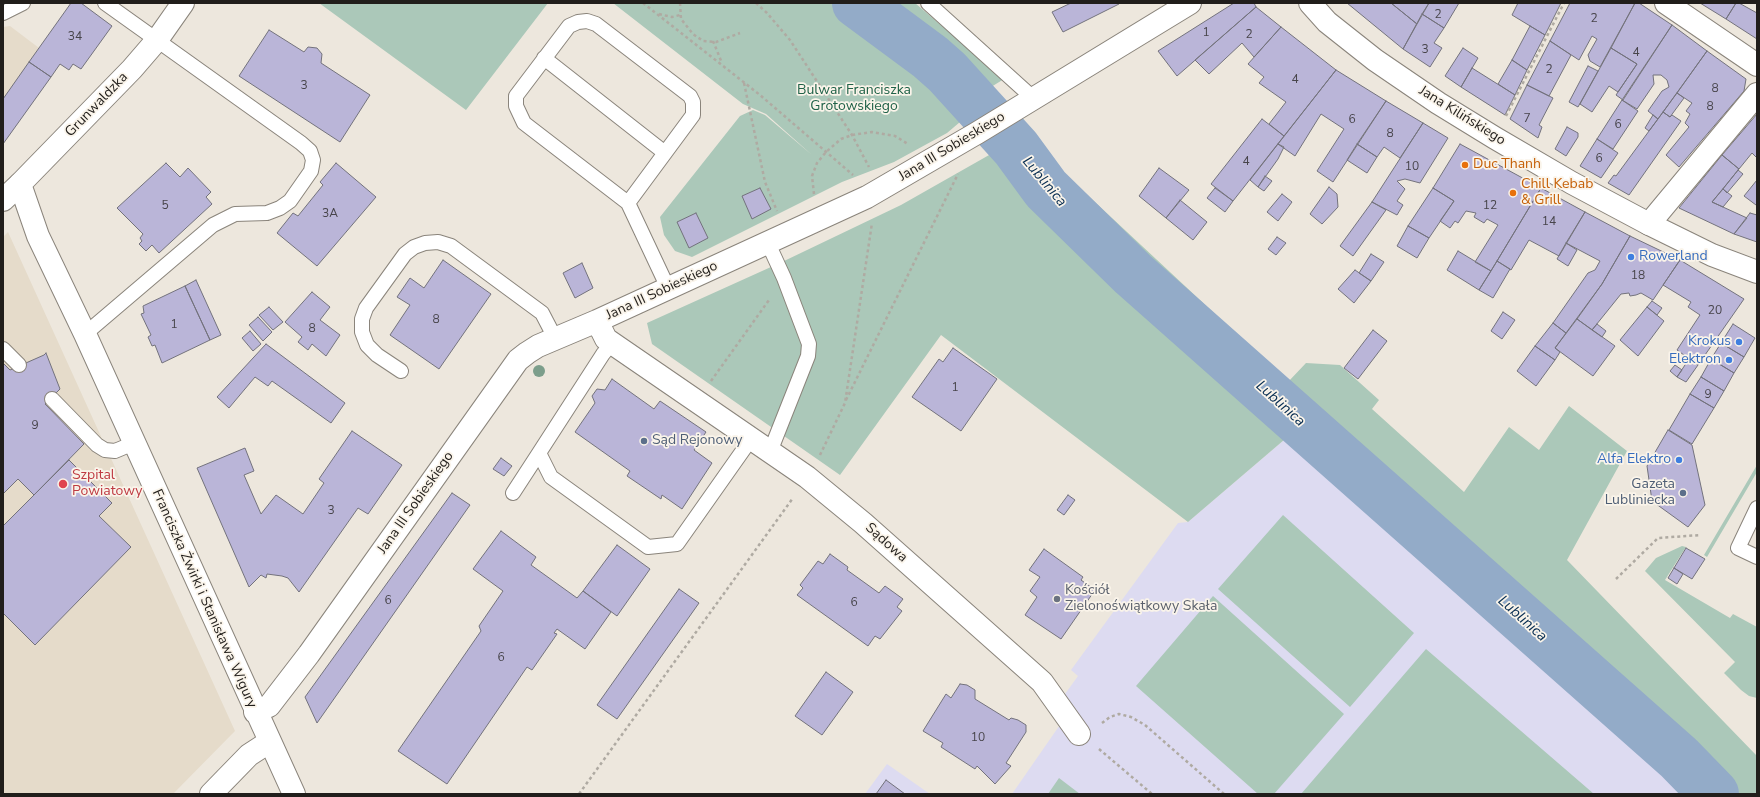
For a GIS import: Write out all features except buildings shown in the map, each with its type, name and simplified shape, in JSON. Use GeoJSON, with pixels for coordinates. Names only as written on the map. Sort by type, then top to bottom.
{"type":"FeatureCollection","features":[{"type":"Feature","properties":{"kind":"street","name":"Grunwaldzka"},"geometry":{"type":"LineString","coordinates":[[3,200],[132,69],[157,40],[183,3]]}},
{"type":"Feature","properties":{"kind":"street","name":"Jana III Sobieskiego"},"geometry":{"type":"LineString","coordinates":[[255,712],[269,706],[309,654],[518,360],[527,353],[555,338],[597,321],[867,197],[977,133],[1190,3]]}},
{"type":"Feature","properties":{"kind":"street","name":"Jana Kilińskiego"},"geometry":{"type":"LineString","coordinates":[[1310,3],[1327,22],[1375,60],[1438,103],[1572,183],[1649,224],[1712,255],[1757,272]]}},
{"type":"Feature","properties":{"kind":"street"},"geometry":{"type":"LineString","coordinates":[[1666,3],[1757,65]]}},
{"type":"Feature","properties":{"kind":"street"},"geometry":{"type":"LineString","coordinates":[[1649,224],[1757,94]]}},
{"type":"Feature","properties":{"kind":"street","name":"Franciszka Żwirki i Stanisława Wigury"},"geometry":{"type":"LineString","coordinates":[[20,184],[38,236],[85,334],[230,653],[255,712],[294,794]]}},
{"type":"Feature","properties":{"kind":"street","name":"Sądowa"},"geometry":{"type":"LineString","coordinates":[[597,321],[606,339],[807,478],[863,523],[1036,676],[1084,737]]}},
{"type":"Feature","properties":{"kind":"street"},"geometry":{"type":"LineString","coordinates":[[211,794],[249,755],[269,742]]}},
{"type":"Feature","properties":{"kind":"lane"},"geometry":{"type":"LineString","coordinates":[[3,13],[23,3]]}},
{"type":"Feature","properties":{"kind":"lane"},"geometry":{"type":"LineString","coordinates":[[85,334],[213,225],[235,214],[267,213],[280,208],[290,201],[311,171],[313,160],[310,151],[301,143],[105,3]]}},
{"type":"Feature","properties":{"kind":"lane"},"geometry":{"type":"LineString","coordinates":[[928,3],[1033,98]]}},
{"type":"Feature","properties":{"kind":"lane"},"geometry":{"type":"LineString","coordinates":[[628,203],[693,115],[693,102],[690,96],[596,24],[587,21],[578,22],[569,26],[516,96],[518,114],[524,123],[628,203],[668,288]]}},
{"type":"Feature","properties":{"kind":"lane"},"geometry":{"type":"LineString","coordinates":[[544,58],[665,153]]}},
{"type":"Feature","properties":{"kind":"lane"},"geometry":{"type":"LineString","coordinates":[[401,371],[376,355],[367,345],[362,332],[362,319],[366,308],[405,254],[414,247],[425,243],[438,242],[451,246],[542,313],[555,338]]}},
{"type":"Feature","properties":{"kind":"lane"},"geometry":{"type":"LineString","coordinates":[[767,242],[784,278],[806,332],[809,344],[808,356],[770,452]]}},
{"type":"Feature","properties":{"kind":"lane"},"geometry":{"type":"LineString","coordinates":[[514,493],[603,354],[612,343]]}},
{"type":"Feature","properties":{"kind":"lane"},"geometry":{"type":"LineString","coordinates":[[3,349],[19,365]]}},
{"type":"Feature","properties":{"kind":"lane"},"geometry":{"type":"LineString","coordinates":[[52,400],[97,445],[105,450],[115,451],[134,443]]}},
{"type":"Feature","properties":{"kind":"lane"},"geometry":{"type":"LineString","coordinates":[[539,454],[551,477],[648,547],[677,544],[751,439]]}},
{"type":"Feature","properties":{"kind":"lane"},"geometry":{"type":"LineString","coordinates":[[1757,508],[1738,548],[1757,557]]}},
{"type":"Feature","properties":{"kind":"path"},"geometry":{"type":"LineString","coordinates":[[643,3],[744,82],[858,180]]}},
{"type":"Feature","properties":{"kind":"path"},"geometry":{"type":"LineString","coordinates":[[680,3],[681,19],[693,34],[703,40],[716,42],[740,33]]}},
{"type":"Feature","properties":{"kind":"path"},"geometry":{"type":"LineString","coordinates":[[756,3],[767,13],[790,40],[852,135],[881,189]]}},
{"type":"Feature","properties":{"kind":"path"},"geometry":{"type":"LineString","coordinates":[[1505,118],[1564,3]]}},
{"type":"Feature","properties":{"kind":"path"},"geometry":{"type":"LineString","coordinates":[[657,13],[672,16],[680,15]]}},
{"type":"Feature","properties":{"kind":"path"},"geometry":{"type":"LineString","coordinates":[[713,42],[718,58],[723,66]]}},
{"type":"Feature","properties":{"kind":"path"},"geometry":{"type":"LineString","coordinates":[[744,82],[765,182],[780,218]]}},
{"type":"Feature","properties":{"kind":"path"},"geometry":{"type":"LineString","coordinates":[[816,201],[812,187],[812,176],[817,163],[826,152],[842,139],[852,135],[872,132],[895,136],[914,147]]}},
{"type":"Feature","properties":{"kind":"path"},"geometry":{"type":"LineString","coordinates":[[579,794],[807,478],[834,427],[959,173]]}},
{"type":"Feature","properties":{"kind":"path"},"geometry":{"type":"LineString","coordinates":[[845,403],[873,219]]}},
{"type":"Feature","properties":{"kind":"path"},"geometry":{"type":"LineString","coordinates":[[710,382],[784,278]]}},
{"type":"Feature","properties":{"kind":"path"},"geometry":{"type":"LineString","coordinates":[[1616,579],[1658,538],[1701,535]]}},
{"type":"Feature","properties":{"kind":"path"},"geometry":{"type":"LineString","coordinates":[[1152,794],[1084,737],[1110,717],[1119,714],[1131,717],[1145,725],[1224,794]]}},
{"type":"Feature","properties":{"kind":"shaded area"},"geometry":{"type":"Polygon","coordinates":[[[71,3],[81,3],[112,26],[81,69],[73,64],[69,70],[60,64],[3,144],[3,27],[10,26],[39,48],[71,3]]]}},
{"type":"Feature","properties":{"kind":"shaded area","name":"Szpital Powiatowy"},"geometry":{"type":"Polygon","coordinates":[[[8,232],[235,731],[173,794],[3,794],[3,237],[8,232]]]}},
{"type":"Feature","properties":{"kind":"shaded area"},"geometry":{"type":"Polygon","coordinates":[[[1298,428],[1704,794],[1012,794],[1073,706],[1065,694],[1078,676],[1071,670],[1178,523],[1188,522],[1298,428]]]}},
{"type":"Feature","properties":{"kind":"shaded area"},"geometry":{"type":"Polygon","coordinates":[[[887,764],[930,794],[865,794],[887,764]]]}},
{"type":"Feature","properties":{"kind":"green space"},"geometry":{"type":"Polygon","coordinates":[[[319,3],[548,3],[466,110],[319,3]]]}},
{"type":"Feature","properties":{"kind":"green space","name":"Bulwar Franciszka Grotowskiego"},"geometry":{"type":"Polygon","coordinates":[[[613,3],[842,3],[939,74],[966,108],[960,122],[947,133],[894,162],[842,182],[692,257],[675,251],[664,235],[660,217],[740,116],[753,110],[765,115],[812,155],[766,114],[743,104],[613,3]]]}},
{"type":"Feature","properties":{"kind":"green space"},"geometry":{"type":"Polygon","coordinates":[[[874,3],[915,3],[1004,79],[983,92],[944,55],[874,3]]]}},
{"type":"Feature","properties":{"kind":"green space"},"geometry":{"type":"Polygon","coordinates":[[[1024,136],[1288,382],[1306,363],[1340,365],[1379,400],[1372,409],[1464,492],[1509,427],[1539,450],[1569,406],[1627,451],[1567,560],[1757,756],[1757,794],[1731,794],[1721,781],[1433,529],[1280,390],[1164,289],[1055,189],[1018,140],[1024,136]]]}},
{"type":"Feature","properties":{"kind":"green space"},"geometry":{"type":"Polygon","coordinates":[[[1005,146],[1044,199],[1128,277],[1298,428],[1188,522],[941,335],[840,475],[652,344],[647,323],[782,262],[901,205],[1005,146]]]}},
{"type":"Feature","properties":{"kind":"green space"},"geometry":{"type":"Polygon","coordinates":[[[1757,465],[1757,472],[1707,557],[1704,555],[1757,465]]]}},
{"type":"Feature","properties":{"kind":"green space"},"geometry":{"type":"Polygon","coordinates":[[[1283,515],[1414,633],[1350,707],[1218,589],[1283,515]]]}},
{"type":"Feature","properties":{"kind":"green space"},"geometry":{"type":"Polygon","coordinates":[[[1682,546],[1686,547],[1665,580],[1730,618],[1733,614],[1757,627],[1757,698],[1749,696],[1741,690],[1724,673],[1735,662],[1645,571],[1656,558],[1682,546]]]}},
{"type":"Feature","properties":{"kind":"green space"},"geometry":{"type":"Polygon","coordinates":[[[1213,596],[1344,714],[1274,794],[1258,794],[1136,686],[1213,596]]]}},
{"type":"Feature","properties":{"kind":"green space"},"geometry":{"type":"Polygon","coordinates":[[[1426,649],[1594,794],[1301,794],[1426,649]]]}},
{"type":"Feature","properties":{"kind":"green space"},"geometry":{"type":"Polygon","coordinates":[[[1059,778],[1080,794],[1048,794],[1059,778]]]}},
{"type":"Feature","properties":{"kind":"waterway","name":"Lublinica"},"geometry":{"type":"LineString","coordinates":[[857,3],[930,57],[947,72],[1016,148],[1046,189],[1133,274],[1679,758],[1714,794]]}},
{"type":"Feature","properties":{"kind":"place","name":"Duc Thanh"},"geometry":{"type":"Point","coordinates":[1465,165]}},
{"type":"Feature","properties":{"kind":"place","name":"Chill Kebab & Grill"},"geometry":{"type":"Point","coordinates":[1513,193]}},
{"type":"Feature","properties":{"kind":"place","name":"Rowerland"},"geometry":{"type":"Point","coordinates":[1631,257]}},
{"type":"Feature","properties":{"kind":"place","name":"Krokus"},"geometry":{"type":"Point","coordinates":[1739,342]}},
{"type":"Feature","properties":{"kind":"place","name":"Elektron"},"geometry":{"type":"Point","coordinates":[1729,360]}},
{"type":"Feature","properties":{"kind":"place","name":"Sąd Rejonowy"},"geometry":{"type":"Point","coordinates":[644,441]}},
{"type":"Feature","properties":{"kind":"place","name":"Alfa Elektro"},"geometry":{"type":"Point","coordinates":[1679,460]}},
{"type":"Feature","properties":{"kind":"place","name":"Szpital Powiatowy"},"geometry":{"type":"Point","coordinates":[63,484]}},
{"type":"Feature","properties":{"kind":"place","name":"Gazeta Lubliniecka"},"geometry":{"type":"Point","coordinates":[1683,493]}},
{"type":"Feature","properties":{"kind":"place","name":"Kościół Zielonoświątkowy Skała"},"geometry":{"type":"Point","coordinates":[1057,599]}}]}
